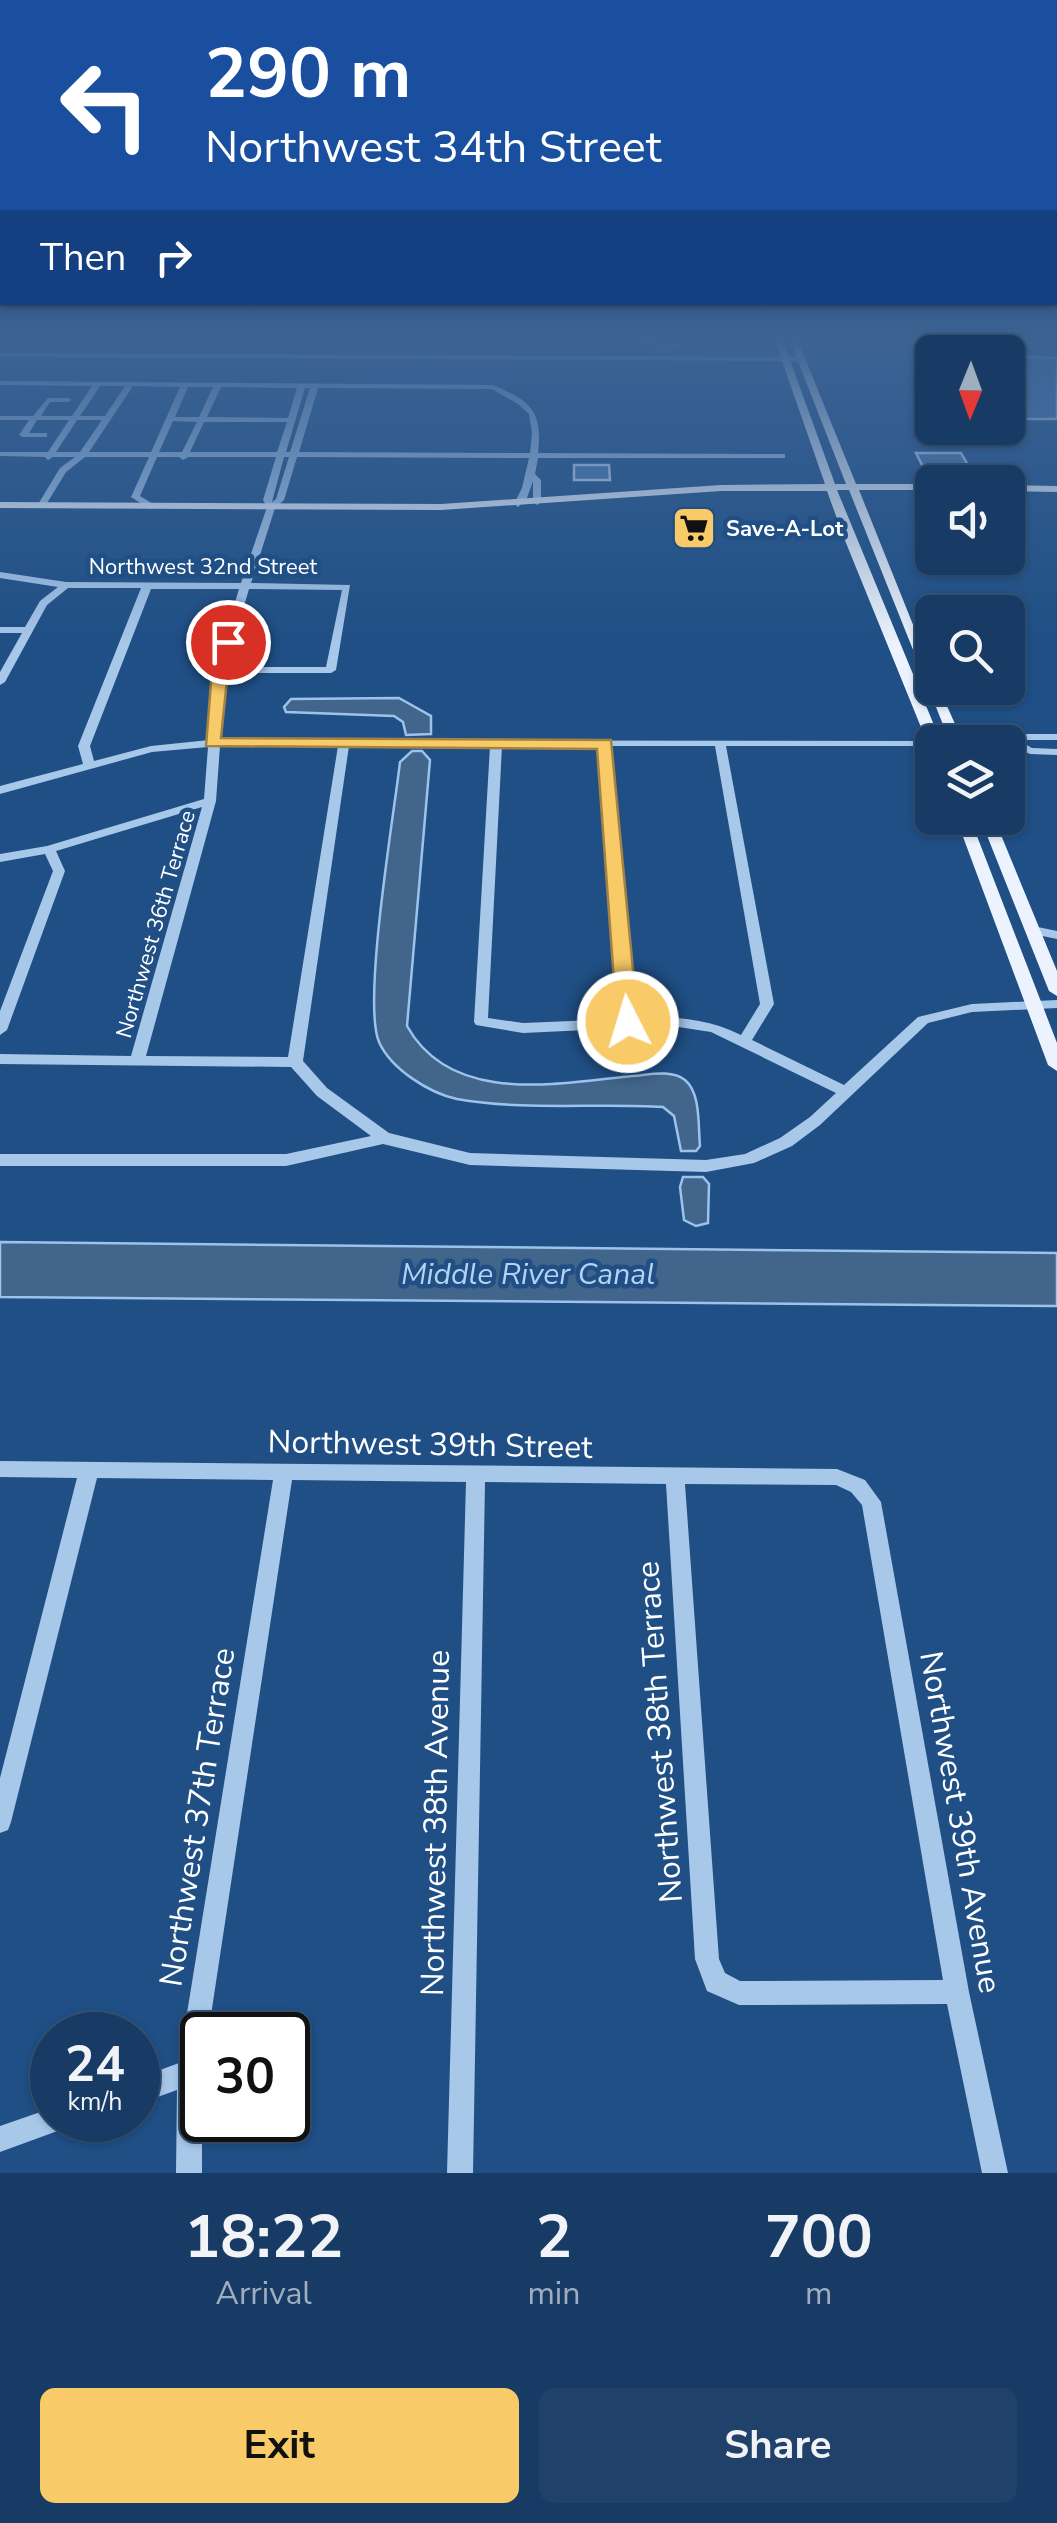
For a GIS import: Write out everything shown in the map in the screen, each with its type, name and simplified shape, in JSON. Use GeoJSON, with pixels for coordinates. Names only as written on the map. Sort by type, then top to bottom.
{"type":"FeatureCollection","features":[{"type":"Feature","properties":{"kind":"main road"},"geometry":{"type":"LineString","coordinates":[[815,442],[926,725]]}},
{"type":"Feature","properties":{"kind":"main road"},"geometry":{"type":"LineString","coordinates":[[833,442],[915,643]]}},
{"type":"Feature","properties":{"kind":"main road"},"geometry":{"type":"LineString","coordinates":[[518,508],[537,502],[686,489],[915,488]]}},
{"type":"Feature","properties":{"kind":"main road"},"geometry":{"type":"LineString","coordinates":[[1025,489],[1057,492]]}},
{"type":"Feature","properties":{"kind":"main road"},"geometry":{"type":"LineString","coordinates":[[0,509],[518,508],[831,490]]}},
{"type":"Feature","properties":{"kind":"main road"},"geometry":{"type":"LineString","coordinates":[[852,490],[915,494]]}},
{"type":"Feature","properties":{"kind":"main road"},"geometry":{"type":"LineString","coordinates":[[1025,495],[1057,492]]}},
{"type":"Feature","properties":{"kind":"main road"},"geometry":{"type":"LineString","coordinates":[[0,509],[20,512],[64,506],[150,506],[270,511]]}},
{"type":"Feature","properties":{"kind":"main road"},"geometry":{"type":"LineString","coordinates":[[876,602],[893,609],[906,640],[915,648]]}},
{"type":"Feature","properties":{"kind":"main road"},"geometry":{"type":"LineString","coordinates":[[970,835],[1057,1065]]}},
{"type":"Feature","properties":{"kind":"main road"},"geometry":{"type":"LineString","coordinates":[[994,835],[1057,992]]}},
{"type":"Feature","properties":{"kind":"street"},"geometry":{"type":"LineString","coordinates":[[49,456],[59,442]]}},
{"type":"Feature","properties":{"kind":"street"},"geometry":{"type":"LineString","coordinates":[[39,509],[63,470],[91,442]]}},
{"type":"Feature","properties":{"kind":"street"},"geometry":{"type":"LineString","coordinates":[[150,506],[135,497],[158,442]]}},
{"type":"Feature","properties":{"kind":"street"},"geometry":{"type":"LineString","coordinates":[[184,457],[191,442]]}},
{"type":"Feature","properties":{"kind":"street","name":"Northwest 36th Terrace"},"geometry":{"type":"LineString","coordinates":[[270,511],[267,500],[284,442]]}},
{"type":"Feature","properties":{"kind":"street","name":"Northwest 36th Terrace"},"geometry":{"type":"LineString","coordinates":[[137,1061],[210,802],[220,670],[270,511],[280,500],[297,442]]}},
{"type":"Feature","properties":{"kind":"street"},"geometry":{"type":"LineString","coordinates":[[518,508],[531,476],[532,442]]}},
{"type":"Feature","properties":{"kind":"street"},"geometry":{"type":"LineString","coordinates":[[0,456],[81,456],[113,462],[152,457],[782,456]]}},
{"type":"Feature","properties":{"kind":"street"},"geometry":{"type":"LineString","coordinates":[[531,476],[538,480],[537,502]]}},
{"type":"Feature","properties":{"kind":"street","name":"Northwest 32nd Street"},"geometry":{"type":"LineString","coordinates":[[0,575],[66,585],[347,587],[331,670],[220,670]]}},
{"type":"Feature","properties":{"kind":"street"},"geometry":{"type":"LineString","coordinates":[[0,680],[42,603],[66,585]]}},
{"type":"Feature","properties":{"kind":"street"},"geometry":{"type":"LineString","coordinates":[[90,765],[84,746],[147,586]]}},
{"type":"Feature","properties":{"kind":"street"},"geometry":{"type":"LineString","coordinates":[[0,630],[28,630]]}},
{"type":"Feature","properties":{"kind":"street"},"geometry":{"type":"LineString","coordinates":[[1025,737],[1057,737]]}},
{"type":"Feature","properties":{"kind":"street"},"geometry":{"type":"LineString","coordinates":[[0,790],[150,750],[212,743],[794,743],[816,747],[915,744]]}},
{"type":"Feature","properties":{"kind":"street"},"geometry":{"type":"LineString","coordinates":[[720,743],[767,1004],[744,1041]]}},
{"type":"Feature","properties":{"kind":"street"},"geometry":{"type":"LineString","coordinates":[[295,1062],[344,744]]}},
{"type":"Feature","properties":{"kind":"street"},"geometry":{"type":"LineString","coordinates":[[496,744],[482,1022],[523,1028],[628,1022],[700,1026],[744,1041],[846,1092]]}},
{"type":"Feature","properties":{"kind":"street"},"geometry":{"type":"LineString","coordinates":[[605,744],[628,1022]]}},
{"type":"Feature","properties":{"kind":"street"},"geometry":{"type":"LineString","coordinates":[[1025,750],[1057,752]]}},
{"type":"Feature","properties":{"kind":"street"},"geometry":{"type":"LineString","coordinates":[[0,858],[49,849],[210,802]]}},
{"type":"Feature","properties":{"kind":"street"},"geometry":{"type":"LineString","coordinates":[[0,1030],[59,871],[49,849]]}},
{"type":"Feature","properties":{"kind":"street"},"geometry":{"type":"LineString","coordinates":[[1032,930],[1057,935]]}},
{"type":"Feature","properties":{"kind":"street"},"geometry":{"type":"LineString","coordinates":[[0,1059],[295,1062],[322,1092],[390,1142],[432,1161],[706,1166],[748,1159],[816,1121],[923,1020],[972,1008],[1057,1004]]}},
{"type":"Feature","properties":{"kind":"street"},"geometry":{"type":"LineString","coordinates":[[322,1092],[322,1100],[352,1123],[367,1144]]}},
{"type":"Feature","properties":{"kind":"street"},"geometry":{"type":"LineString","coordinates":[[0,1160],[300,1163],[367,1144],[390,1142]]}},
{"type":"Feature","properties":{"kind":"street","name":"Northwest 39th Street"},"geometry":{"type":"LineString","coordinates":[[0,1470],[837,1478],[858,1486]]}},
{"type":"Feature","properties":{"kind":"street"},"geometry":{"type":"LineString","coordinates":[[0,1822],[89,1470]]}},
{"type":"Feature","properties":{"kind":"street","name":"Northwest 37th Terrace"},"geometry":{"type":"LineString","coordinates":[[199,2012],[284,1472]]}},
{"type":"Feature","properties":{"kind":"street","name":"Northwest 38th Avenue"},"geometry":{"type":"LineString","coordinates":[[460,2173],[476,1474]]}},
{"type":"Feature","properties":{"kind":"street","name":"Northwest 38th Terrace"},"geometry":{"type":"LineString","coordinates":[[675,1476],[707,1959],[716,1982],[739,1993],[957,1992]]}},
{"type":"Feature","properties":{"kind":"street","name":"Northwest 39th Avenue"},"geometry":{"type":"LineString","coordinates":[[858,1486],[872,1502],[957,1992],[995,2173]]}},
{"type":"Feature","properties":{"kind":"street"},"geometry":{"type":"LineString","coordinates":[[0,2139],[30,2128]]}},
{"type":"Feature","properties":{"kind":"street","name":"Northwest 37th Terrace"},"geometry":{"type":"LineString","coordinates":[[189,2142],[189,2173]]}},
{"type":"Feature","properties":{"kind":"water"},"geometry":{"type":"Polygon","coordinates":[[[399,698],[431,716],[431,734],[406,735],[403,722],[394,716],[286,712],[284,707],[291,699],[399,698]]]}},
{"type":"Feature","properties":{"kind":"water"},"geometry":{"type":"Polygon","coordinates":[[[412,751],[422,751],[430,760],[407,1026],[426,1051],[450,1068],[477,1079],[539,1085],[659,1074],[679,1077],[690,1086],[696,1101],[700,1146],[696,1151],[681,1151],[674,1116],[663,1107],[508,1105],[457,1099],[412,1078],[385,1052],[375,1021],[377,950],[400,762],[412,751]]]}},
{"type":"Feature","properties":{"kind":"water"},"geometry":{"type":"Polygon","coordinates":[[[683,1177],[703,1177],[709,1184],[708,1223],[696,1226],[684,1220],[680,1187],[683,1177]]]}},
{"type":"Feature","properties":{"kind":"water","name":"Middle River Canal"},"geometry":{"type":"Polygon","coordinates":[[[0,1242],[1057,1253],[1057,1306],[0,1297],[0,1242]]]}},
{"type":"Feature","properties":{"kind":"building"},"geometry":{"type":"Polygon","coordinates":[[[916,453],[961,453],[968,465],[922,465],[916,453]]]}},
{"type":"Feature","properties":{"kind":"building"},"geometry":{"type":"Polygon","coordinates":[[[574,465],[609,465],[610,480],[574,480],[574,465]]]}},
{"type":"Feature","properties":{"kind":"place","name":"Save-A-Lot"},"geometry":{"type":"Point","coordinates":[694,528]}},
{"type":"Feature","properties":{"kind":"route"},"geometry":{"type":"LineString","coordinates":[[228,642],[220,670],[212,743],[605,744],[628,1022]]}}]}
